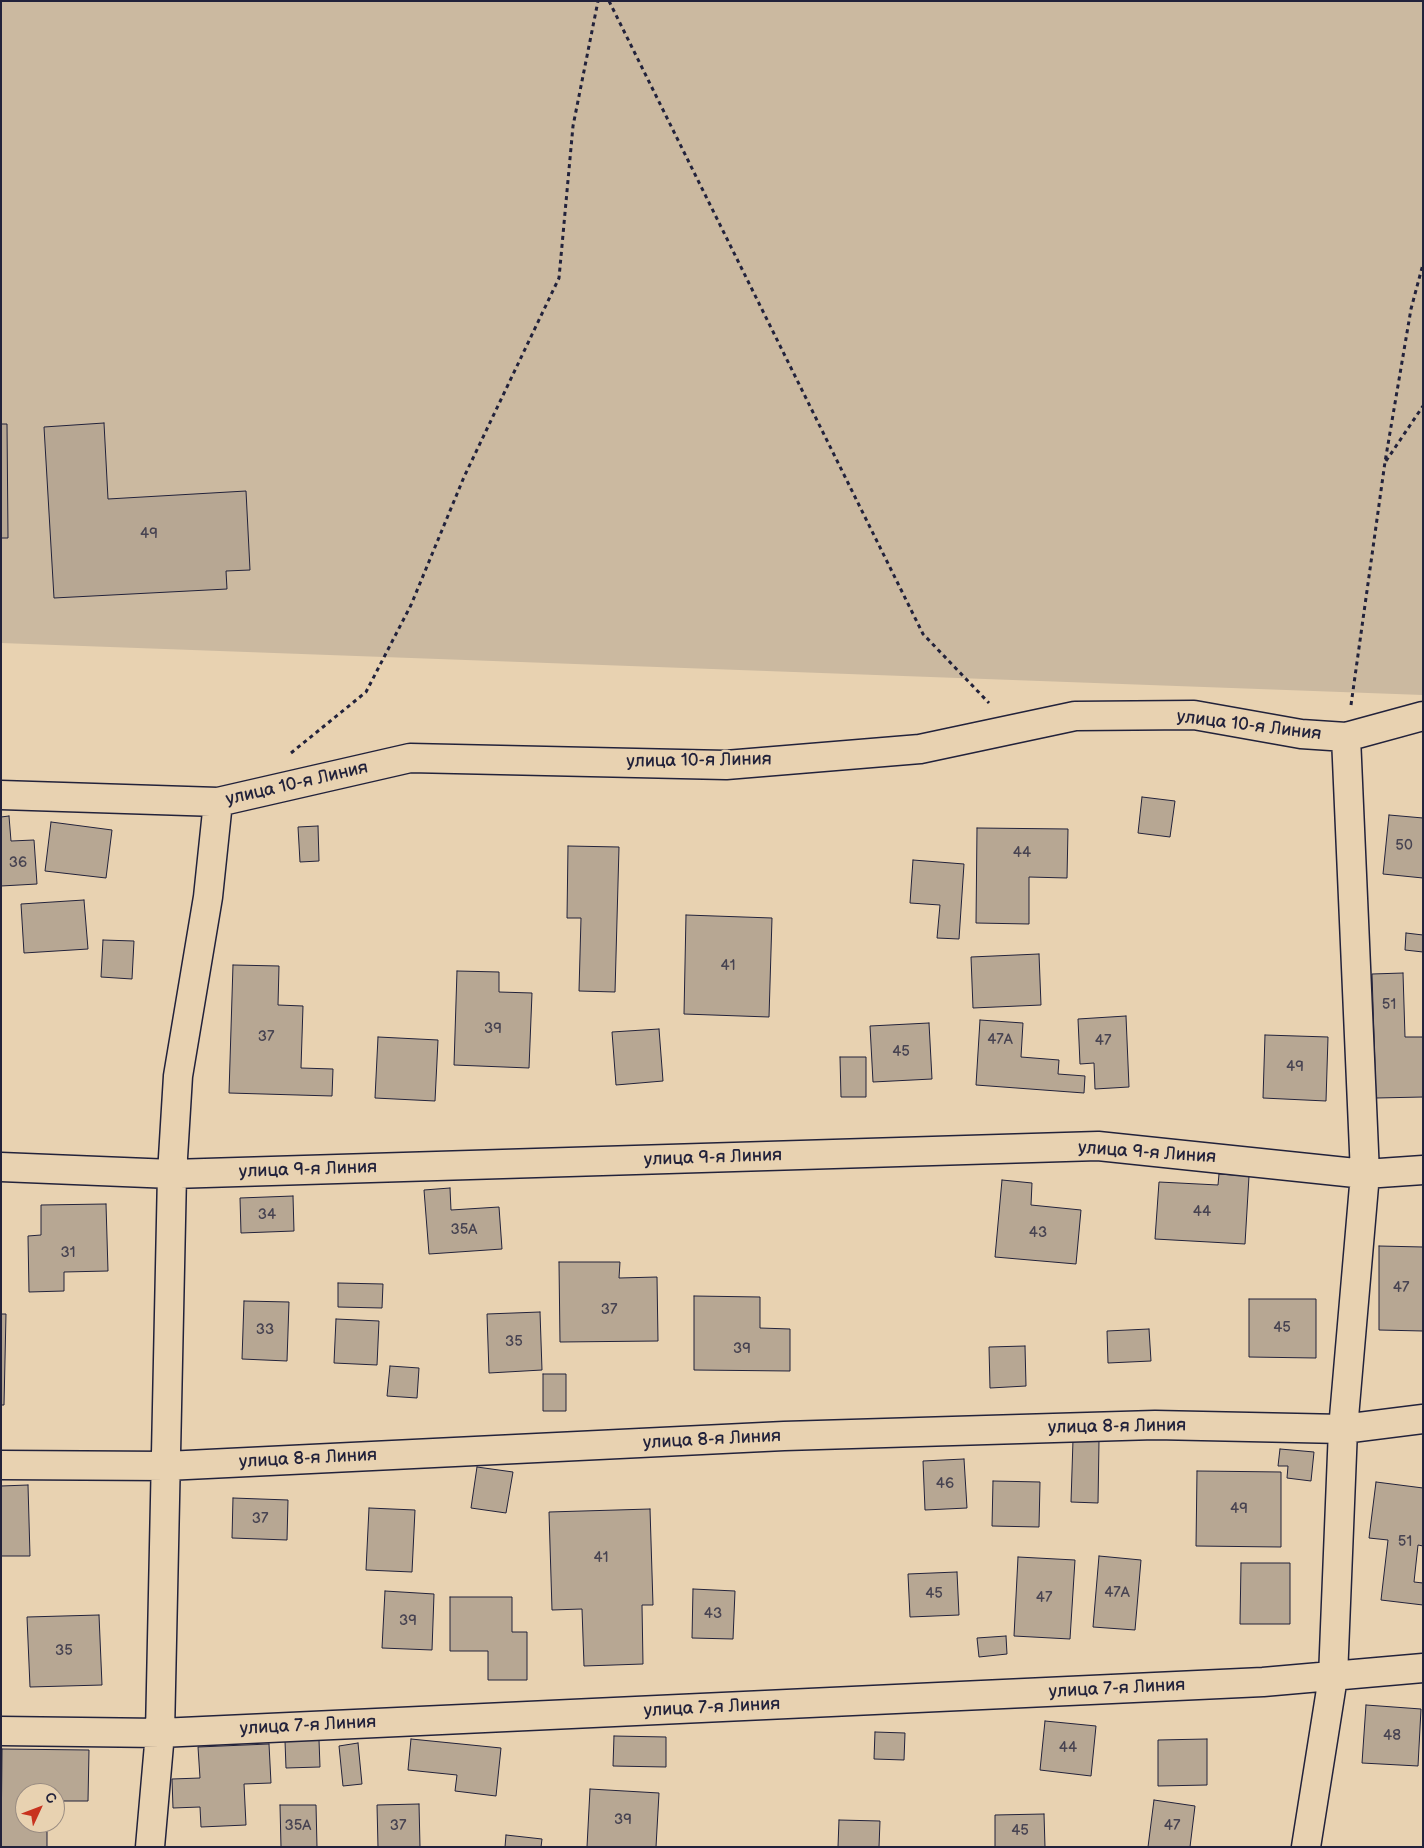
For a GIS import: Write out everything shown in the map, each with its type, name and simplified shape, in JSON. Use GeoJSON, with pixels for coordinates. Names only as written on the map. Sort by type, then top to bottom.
{"type":"FeatureCollection","features":[{"type":"Feature","properties":{"kind":"street","name":"улица 10-я Линия"},"geometry":{"type":"LineString","coordinates":[[1,795],[218,802],[410,758],[726,765],[920,749],[1075,716],[1194,715],[1300,734],[1346,737],[1423,716]]}},
{"type":"Feature","properties":{"kind":"street"},"geometry":{"type":"LineString","coordinates":[[1306,1847],[1333,1677],[1344,1429],[1365,1174],[1346,737]]}},
{"type":"Feature","properties":{"kind":"street"},"geometry":{"type":"LineString","coordinates":[[150,1847],[160,1733],[172,1174],[178,1076],[208,897],[218,802]]}},
{"type":"Feature","properties":{"kind":"street","name":"улица 9-я Линия"},"geometry":{"type":"LineString","coordinates":[[1,1167],[172,1174],[1098,1146],[1365,1174],[1423,1170]]}},
{"type":"Feature","properties":{"kind":"street","name":"улица 8-я Линия"},"geometry":{"type":"LineString","coordinates":[[1,1465],[166,1466],[794,1436],[1155,1425],[1344,1429],[1423,1419]]}},
{"type":"Feature","properties":{"kind":"street","name":"улица 7-я Линия"},"geometry":{"type":"LineString","coordinates":[[1,1731],[160,1733],[1263,1682],[1423,1668]]}},
{"type":"Feature","properties":{"kind":"path"},"geometry":{"type":"LineString","coordinates":[[287,757],[366,692],[410,605],[464,477],[559,278],[573,126],[598,1]]}},
{"type":"Feature","properties":{"kind":"path"},"geometry":{"type":"LineString","coordinates":[[609,1],[923,634],[1013,729]]}},
{"type":"Feature","properties":{"kind":"path"},"geometry":{"type":"LineString","coordinates":[[1346,737],[1385,462],[1411,309],[1423,264]]}},
{"type":"Feature","properties":{"kind":"path"},"geometry":{"type":"LineString","coordinates":[[1385,462],[1423,406]]}},
{"type":"Feature","properties":{"kind":"shaded area"},"geometry":{"type":"Polygon","coordinates":[[[1,1],[1423,1],[1423,695],[1,643],[1,1]]]}},
{"type":"Feature","properties":{"kind":"building"},"geometry":{"type":"Polygon","coordinates":[[[104,423],[108,499],[246,491],[250,570],[226,571],[227,589],[54,598],[44,427],[104,423]]]}},
{"type":"Feature","properties":{"kind":"building"},"geometry":{"type":"Polygon","coordinates":[[[1,424],[7,424],[8,538],[1,538],[1,424]]]}},
{"type":"Feature","properties":{"kind":"building"},"geometry":{"type":"Polygon","coordinates":[[[1142,797],[1175,801],[1170,837],[1138,833],[1142,797]]]}},
{"type":"Feature","properties":{"kind":"building"},"geometry":{"type":"Polygon","coordinates":[[[1389,815],[1423,818],[1423,878],[1383,874],[1389,815]]]}},
{"type":"Feature","properties":{"kind":"building"},"geometry":{"type":"Polygon","coordinates":[[[9,816],[11,841],[34,840],[37,884],[1,886],[1,817],[9,816]]]}},
{"type":"Feature","properties":{"kind":"building"},"geometry":{"type":"Polygon","coordinates":[[[51,822],[112,830],[106,878],[45,871],[51,822]]]}},
{"type":"Feature","properties":{"kind":"building"},"geometry":{"type":"Polygon","coordinates":[[[318,826],[319,861],[300,862],[298,827],[318,826]]]}},
{"type":"Feature","properties":{"kind":"building"},"geometry":{"type":"Polygon","coordinates":[[[977,828],[1068,829],[1067,878],[1029,877],[1029,924],[976,923],[977,828]]]}},
{"type":"Feature","properties":{"kind":"building"},"geometry":{"type":"Polygon","coordinates":[[[568,846],[619,847],[615,992],[579,991],[581,918],[567,918],[568,846]]]}},
{"type":"Feature","properties":{"kind":"building"},"geometry":{"type":"Polygon","coordinates":[[[913,860],[964,864],[959,939],[937,938],[940,905],[910,903],[913,860]]]}},
{"type":"Feature","properties":{"kind":"building"},"geometry":{"type":"Polygon","coordinates":[[[84,900],[88,949],[24,953],[21,904],[84,900]]]}},
{"type":"Feature","properties":{"kind":"building"},"geometry":{"type":"Polygon","coordinates":[[[686,915],[772,918],[769,1017],[684,1014],[686,915]]]}},
{"type":"Feature","properties":{"kind":"building"},"geometry":{"type":"Polygon","coordinates":[[[1406,933],[1423,935],[1423,952],[1405,950],[1406,933]]]}},
{"type":"Feature","properties":{"kind":"building"},"geometry":{"type":"Polygon","coordinates":[[[103,940],[134,941],[132,979],[101,977],[103,940]]]}},
{"type":"Feature","properties":{"kind":"building"},"geometry":{"type":"Polygon","coordinates":[[[1039,954],[1041,1005],[973,1008],[971,957],[1039,954]]]}},
{"type":"Feature","properties":{"kind":"building"},"geometry":{"type":"Polygon","coordinates":[[[233,965],[279,966],[278,1005],[303,1006],[301,1068],[333,1069],[332,1096],[229,1093],[233,965]]]}},
{"type":"Feature","properties":{"kind":"building"},"geometry":{"type":"Polygon","coordinates":[[[457,971],[499,972],[499,992],[532,993],[529,1068],[454,1065],[457,971]]]}},
{"type":"Feature","properties":{"kind":"building"},"geometry":{"type":"Polygon","coordinates":[[[1403,973],[1405,1037],[1423,1037],[1423,1097],[1376,1098],[1372,974],[1403,973]]]}},
{"type":"Feature","properties":{"kind":"building"},"geometry":{"type":"Polygon","coordinates":[[[1126,1016],[1129,1087],[1095,1089],[1094,1063],[1080,1064],[1078,1019],[1126,1016]]]}},
{"type":"Feature","properties":{"kind":"building"},"geometry":{"type":"Polygon","coordinates":[[[980,1020],[1023,1023],[1021,1057],[1059,1060],[1058,1074],[1085,1076],[1084,1093],[976,1085],[980,1020]]]}},
{"type":"Feature","properties":{"kind":"building"},"geometry":{"type":"Polygon","coordinates":[[[929,1023],[932,1079],[873,1082],[870,1026],[929,1023]]]}},
{"type":"Feature","properties":{"kind":"building"},"geometry":{"type":"Polygon","coordinates":[[[659,1029],[663,1081],[616,1085],[612,1032],[659,1029]]]}},
{"type":"Feature","properties":{"kind":"building"},"geometry":{"type":"Polygon","coordinates":[[[1265,1035],[1328,1037],[1326,1101],[1263,1098],[1265,1035]]]}},
{"type":"Feature","properties":{"kind":"building"},"geometry":{"type":"Polygon","coordinates":[[[378,1037],[438,1040],[435,1101],[375,1098],[378,1037]]]}},
{"type":"Feature","properties":{"kind":"building"},"geometry":{"type":"Polygon","coordinates":[[[840,1057],[866,1057],[866,1097],[841,1097],[840,1057]]]}},
{"type":"Feature","properties":{"kind":"building"},"geometry":{"type":"Polygon","coordinates":[[[1219,1174],[1249,1176],[1245,1244],[1155,1239],[1159,1182],[1218,1185],[1219,1174]]]}},
{"type":"Feature","properties":{"kind":"building"},"geometry":{"type":"Polygon","coordinates":[[[1002,1180],[1032,1183],[1031,1205],[1081,1210],[1076,1264],[995,1257],[1002,1180]]]}},
{"type":"Feature","properties":{"kind":"building"},"geometry":{"type":"Polygon","coordinates":[[[450,1188],[451,1210],[499,1207],[502,1249],[429,1254],[424,1190],[450,1188]]]}},
{"type":"Feature","properties":{"kind":"building"},"geometry":{"type":"Polygon","coordinates":[[[293,1196],[294,1231],[241,1233],[240,1198],[293,1196]]]}},
{"type":"Feature","properties":{"kind":"building"},"geometry":{"type":"Polygon","coordinates":[[[106,1204],[108,1271],[64,1272],[64,1291],[29,1292],[28,1236],[41,1235],[41,1205],[106,1204]]]}},
{"type":"Feature","properties":{"kind":"building"},"geometry":{"type":"Polygon","coordinates":[[[1379,1246],[1423,1247],[1423,1331],[1379,1330],[1379,1246]]]}},
{"type":"Feature","properties":{"kind":"building"},"geometry":{"type":"Polygon","coordinates":[[[559,1262],[620,1262],[619,1278],[657,1277],[658,1341],[560,1342],[559,1262]]]}},
{"type":"Feature","properties":{"kind":"building"},"geometry":{"type":"Polygon","coordinates":[[[338,1283],[383,1284],[382,1308],[338,1307],[338,1283]]]}},
{"type":"Feature","properties":{"kind":"building"},"geometry":{"type":"Polygon","coordinates":[[[694,1296],[760,1297],[760,1328],[790,1329],[790,1371],[694,1370],[694,1296]]]}},
{"type":"Feature","properties":{"kind":"building"},"geometry":{"type":"Polygon","coordinates":[[[1249,1299],[1316,1299],[1316,1358],[1249,1357],[1249,1299]]]}},
{"type":"Feature","properties":{"kind":"building"},"geometry":{"type":"Polygon","coordinates":[[[244,1301],[289,1302],[287,1361],[242,1359],[244,1301]]]}},
{"type":"Feature","properties":{"kind":"building"},"geometry":{"type":"Polygon","coordinates":[[[540,1312],[542,1370],[489,1373],[487,1314],[540,1312]]]}},
{"type":"Feature","properties":{"kind":"building"},"geometry":{"type":"Polygon","coordinates":[[[1,1314],[6,1314],[4,1405],[1,1405],[1,1314]]]}},
{"type":"Feature","properties":{"kind":"building"},"geometry":{"type":"Polygon","coordinates":[[[336,1319],[379,1321],[377,1365],[334,1363],[336,1319]]]}},
{"type":"Feature","properties":{"kind":"building"},"geometry":{"type":"Polygon","coordinates":[[[1149,1329],[1151,1361],[1108,1363],[1107,1331],[1149,1329]]]}},
{"type":"Feature","properties":{"kind":"building"},"geometry":{"type":"Polygon","coordinates":[[[1025,1346],[1026,1386],[990,1388],[989,1347],[1025,1346]]]}},
{"type":"Feature","properties":{"kind":"building"},"geometry":{"type":"Polygon","coordinates":[[[390,1366],[419,1368],[417,1398],[387,1396],[390,1366]]]}},
{"type":"Feature","properties":{"kind":"building"},"geometry":{"type":"Polygon","coordinates":[[[543,1374],[566,1374],[566,1411],[543,1411],[543,1374]]]}},
{"type":"Feature","properties":{"kind":"building"},"geometry":{"type":"Polygon","coordinates":[[[1073,1440],[1099,1441],[1098,1503],[1071,1502],[1073,1440]]]}},
{"type":"Feature","properties":{"kind":"building"},"geometry":{"type":"Polygon","coordinates":[[[1280,1449],[1314,1452],[1311,1481],[1287,1478],[1288,1466],[1278,1466],[1280,1449]]]}},
{"type":"Feature","properties":{"kind":"building"},"geometry":{"type":"Polygon","coordinates":[[[964,1459],[967,1508],[925,1510],[923,1461],[964,1459]]]}},
{"type":"Feature","properties":{"kind":"building"},"geometry":{"type":"Polygon","coordinates":[[[477,1467],[513,1472],[506,1513],[471,1508],[477,1467]]]}},
{"type":"Feature","properties":{"kind":"building"},"geometry":{"type":"Polygon","coordinates":[[[1197,1471],[1281,1472],[1281,1547],[1196,1546],[1197,1471]]]}},
{"type":"Feature","properties":{"kind":"building"},"geometry":{"type":"Polygon","coordinates":[[[993,1481],[1040,1482],[1039,1527],[992,1526],[993,1481]]]}},
{"type":"Feature","properties":{"kind":"building"},"geometry":{"type":"Polygon","coordinates":[[[1376,1482],[1423,1488],[1423,1546],[1418,1545],[1414,1582],[1423,1583],[1423,1605],[1381,1600],[1388,1540],[1369,1538],[1376,1482]]]}},
{"type":"Feature","properties":{"kind":"building"},"geometry":{"type":"Polygon","coordinates":[[[28,1485],[30,1556],[1,1556],[1,1486],[28,1485]]]}},
{"type":"Feature","properties":{"kind":"building"},"geometry":{"type":"Polygon","coordinates":[[[233,1498],[288,1500],[287,1540],[232,1538],[233,1498]]]}},
{"type":"Feature","properties":{"kind":"building"},"geometry":{"type":"Polygon","coordinates":[[[369,1508],[415,1510],[412,1572],[366,1570],[369,1508]]]}},
{"type":"Feature","properties":{"kind":"building"},"geometry":{"type":"Polygon","coordinates":[[[650,1509],[653,1605],[642,1605],[643,1664],[584,1666],[582,1609],[552,1610],[549,1512],[650,1509]]]}},
{"type":"Feature","properties":{"kind":"building"},"geometry":{"type":"Polygon","coordinates":[[[1099,1556],[1141,1560],[1135,1630],[1093,1627],[1099,1556]]]}},
{"type":"Feature","properties":{"kind":"building"},"geometry":{"type":"Polygon","coordinates":[[[1018,1557],[1075,1560],[1070,1639],[1014,1636],[1018,1557]]]}},
{"type":"Feature","properties":{"kind":"building"},"geometry":{"type":"Polygon","coordinates":[[[1241,1563],[1290,1563],[1290,1624],[1240,1624],[1241,1563]]]}},
{"type":"Feature","properties":{"kind":"building"},"geometry":{"type":"Polygon","coordinates":[[[957,1572],[959,1615],[910,1617],[908,1574],[957,1572]]]}},
{"type":"Feature","properties":{"kind":"building"},"geometry":{"type":"Polygon","coordinates":[[[693,1589],[735,1591],[733,1639],[692,1638],[693,1589]]]}},
{"type":"Feature","properties":{"kind":"building"},"geometry":{"type":"Polygon","coordinates":[[[385,1591],[434,1594],[432,1650],[382,1648],[385,1591]]]}},
{"type":"Feature","properties":{"kind":"building"},"geometry":{"type":"Polygon","coordinates":[[[450,1597],[512,1597],[512,1632],[527,1632],[527,1680],[488,1680],[488,1651],[450,1651],[450,1597]]]}},
{"type":"Feature","properties":{"kind":"building"},"geometry":{"type":"Polygon","coordinates":[[[99,1615],[102,1685],[30,1687],[27,1617],[99,1615]]]}},
{"type":"Feature","properties":{"kind":"building"},"geometry":{"type":"Polygon","coordinates":[[[1006,1636],[1007,1654],[979,1657],[977,1638],[1006,1636]]]}},
{"type":"Feature","properties":{"kind":"building"},"geometry":{"type":"Polygon","coordinates":[[[1366,1705],[1421,1709],[1418,1766],[1362,1763],[1366,1705]]]}},
{"type":"Feature","properties":{"kind":"building"},"geometry":{"type":"Polygon","coordinates":[[[1045,1721],[1096,1726],[1091,1776],[1040,1770],[1045,1721]]]}},
{"type":"Feature","properties":{"kind":"building"},"geometry":{"type":"Polygon","coordinates":[[[875,1732],[905,1733],[904,1760],[874,1759],[875,1732]]]}},
{"type":"Feature","properties":{"kind":"building"},"geometry":{"type":"Polygon","coordinates":[[[614,1736],[666,1737],[666,1767],[613,1766],[614,1736]]]}},
{"type":"Feature","properties":{"kind":"building"},"geometry":{"type":"Polygon","coordinates":[[[411,1739],[501,1748],[496,1796],[455,1791],[457,1775],[408,1770],[411,1739]]]}},
{"type":"Feature","properties":{"kind":"building"},"geometry":{"type":"Polygon","coordinates":[[[1207,1739],[1207,1785],[1158,1786],[1158,1740],[1207,1739]]]}},
{"type":"Feature","properties":{"kind":"building"},"geometry":{"type":"Polygon","coordinates":[[[319,1740],[320,1767],[286,1768],[285,1741],[319,1740]]]}},
{"type":"Feature","properties":{"kind":"building"},"geometry":{"type":"Polygon","coordinates":[[[358,1743],[362,1784],[343,1786],[339,1746],[358,1743]]]}},
{"type":"Feature","properties":{"kind":"building"},"geometry":{"type":"Polygon","coordinates":[[[269,1744],[271,1783],[244,1784],[246,1825],[201,1827],[200,1807],[173,1808],[172,1779],[200,1778],[198,1747],[269,1744]]]}},
{"type":"Feature","properties":{"kind":"building"},"geometry":{"type":"Polygon","coordinates":[[[2,1749],[89,1750],[88,1801],[65,1801],[65,1783],[15,1783],[15,1833],[47,1833],[47,1847],[1,1847],[2,1749]]]}},
{"type":"Feature","properties":{"kind":"building"},"geometry":{"type":"Polygon","coordinates":[[[590,1789],[659,1793],[656,1847],[587,1847],[590,1789]]]}},
{"type":"Feature","properties":{"kind":"building"},"geometry":{"type":"Polygon","coordinates":[[[1154,1800],[1195,1806],[1190,1847],[1148,1847],[1154,1800]]]}},
{"type":"Feature","properties":{"kind":"building"},"geometry":{"type":"Polygon","coordinates":[[[419,1804],[420,1847],[378,1847],[377,1805],[419,1804]]]}},
{"type":"Feature","properties":{"kind":"building"},"geometry":{"type":"Polygon","coordinates":[[[280,1805],[316,1805],[317,1847],[281,1847],[280,1805]]]}},
{"type":"Feature","properties":{"kind":"building"},"geometry":{"type":"Polygon","coordinates":[[[1044,1814],[1045,1847],[995,1847],[995,1815],[1044,1814]]]}},
{"type":"Feature","properties":{"kind":"building"},"geometry":{"type":"Polygon","coordinates":[[[839,1820],[880,1821],[879,1847],[838,1847],[839,1820]]]}},
{"type":"Feature","properties":{"kind":"building"},"geometry":{"type":"Polygon","coordinates":[[[506,1835],[542,1839],[541,1847],[505,1847],[506,1835]]]}}]}
